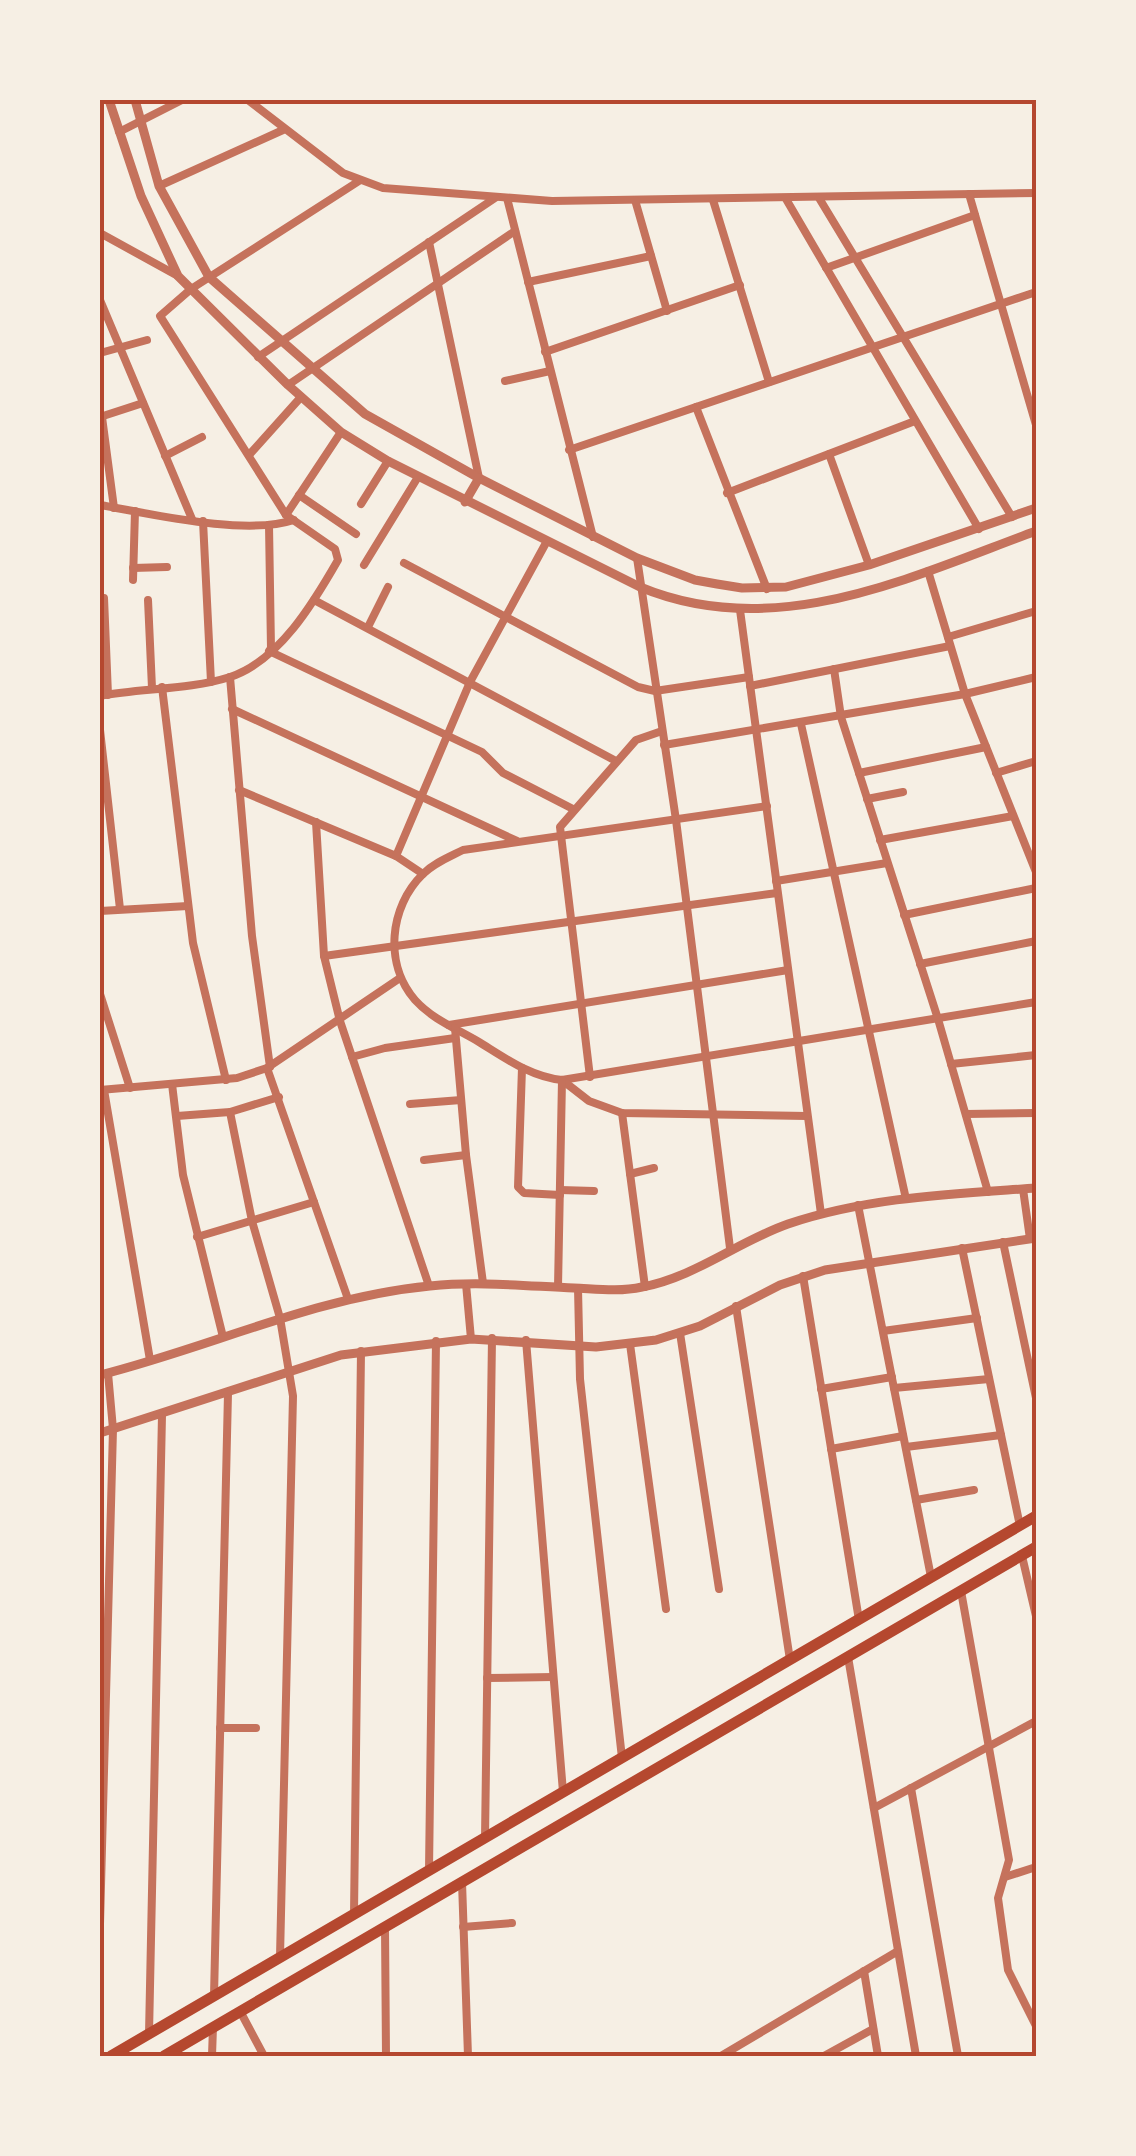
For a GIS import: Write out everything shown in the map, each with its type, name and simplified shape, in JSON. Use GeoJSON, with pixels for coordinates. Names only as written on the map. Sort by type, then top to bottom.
{"type":"FeatureCollection","features":[{"type":"Feature","properties":{"kind":"main road"},"geometry":{"type":"LineString","coordinates":[[111,2056],[1036,1516]]}},
{"type":"Feature","properties":{"kind":"main road"},"geometry":{"type":"LineString","coordinates":[[164,2056],[1036,1548]]}},
{"type":"Feature","properties":{"kind":"main road"},"geometry":{"type":"LineString","coordinates":[[679,1724],[682,1736],[698,1744]]}},
{"type":"Feature","properties":{"kind":"main road"},"geometry":{"type":"LineString","coordinates":[[643,1746],[658,1751],[659,1767]]}},
{"type":"Feature","properties":{"kind":"street"},"geometry":{"type":"LineString","coordinates":[[136,100],[159,186],[210,277],[280,342],[365,414],[478,478],[637,558],[695,580],[767,589],[810,582],[869,565],[1036,508]]}},
{"type":"Feature","properties":{"kind":"street"},"geometry":{"type":"LineString","coordinates":[[118,132],[182,100]]}},
{"type":"Feature","properties":{"kind":"street"},"geometry":{"type":"LineString","coordinates":[[248,100],[343,174],[396,190],[495,198],[635,200],[1036,193]]}},
{"type":"Feature","properties":{"kind":"street"},"geometry":{"type":"LineString","coordinates":[[100,111],[110,104],[141,196],[178,276],[258,357],[341,432],[465,502],[640,587],[671,600],[740,610],[826,603],[1036,531]]}},
{"type":"Feature","properties":{"kind":"street"},"geometry":{"type":"LineString","coordinates":[[159,186],[283,130]]}},
{"type":"Feature","properties":{"kind":"street"},"geometry":{"type":"LineString","coordinates":[[104,598],[104,696],[211,682],[244,671],[270,651],[314,600],[339,556],[290,517],[160,317],[190,289],[358,181]]}},
{"type":"Feature","properties":{"kind":"street"},"geometry":{"type":"LineString","coordinates":[[970,194],[1036,425]]}},
{"type":"Feature","properties":{"kind":"street"},"geometry":{"type":"LineString","coordinates":[[258,357],[495,198]]}},
{"type":"Feature","properties":{"kind":"street"},"geometry":{"type":"LineString","coordinates":[[507,198],[593,537]]}},
{"type":"Feature","properties":{"kind":"street"},"geometry":{"type":"LineString","coordinates":[[819,198],[1012,517]]}},
{"type":"Feature","properties":{"kind":"street"},"geometry":{"type":"LineString","coordinates":[[786,199],[980,528]]}},
{"type":"Feature","properties":{"kind":"street"},"geometry":{"type":"LineString","coordinates":[[635,200],[667,311]]}},
{"type":"Feature","properties":{"kind":"street"},"geometry":{"type":"LineString","coordinates":[[713,200],[770,382]]}},
{"type":"Feature","properties":{"kind":"street"},"geometry":{"type":"LineString","coordinates":[[826,268],[975,215]]}},
{"type":"Feature","properties":{"kind":"street"},"geometry":{"type":"LineString","coordinates":[[288,384],[516,231]]}},
{"type":"Feature","properties":{"kind":"street"},"geometry":{"type":"LineString","coordinates":[[100,233],[178,276]]}},
{"type":"Feature","properties":{"kind":"street"},"geometry":{"type":"LineString","coordinates":[[429,242],[478,478],[465,502]]}},
{"type":"Feature","properties":{"kind":"street"},"geometry":{"type":"LineString","coordinates":[[528,282],[651,256]]}},
{"type":"Feature","properties":{"kind":"street"},"geometry":{"type":"LineString","coordinates":[[546,352],[740,285]]}},
{"type":"Feature","properties":{"kind":"street"},"geometry":{"type":"LineString","coordinates":[[570,450],[1036,292]]}},
{"type":"Feature","properties":{"kind":"street"},"geometry":{"type":"LineString","coordinates":[[100,300],[192,519]]}},
{"type":"Feature","properties":{"kind":"street"},"geometry":{"type":"LineString","coordinates":[[100,353],[146,340]]}},
{"type":"Feature","properties":{"kind":"street"},"geometry":{"type":"LineString","coordinates":[[504,381],[550,371]]}},
{"type":"Feature","properties":{"kind":"street"},"geometry":{"type":"LineString","coordinates":[[249,455],[302,396]]}},
{"type":"Feature","properties":{"kind":"street"},"geometry":{"type":"LineString","coordinates":[[114,508],[101,417],[143,403]]}},
{"type":"Feature","properties":{"kind":"street"},"geometry":{"type":"LineString","coordinates":[[696,407],[767,589]]}},
{"type":"Feature","properties":{"kind":"street"},"geometry":{"type":"LineString","coordinates":[[728,494],[915,421]]}},
{"type":"Feature","properties":{"kind":"street"},"geometry":{"type":"LineString","coordinates":[[100,505],[192,519],[269,525],[290,517],[299,495],[341,432]]}},
{"type":"Feature","properties":{"kind":"street"},"geometry":{"type":"LineString","coordinates":[[165,456],[202,437]]}},
{"type":"Feature","properties":{"kind":"street"},"geometry":{"type":"LineString","coordinates":[[829,454],[869,565]]}},
{"type":"Feature","properties":{"kind":"street"},"geometry":{"type":"LineString","coordinates":[[361,504],[388,461]]}},
{"type":"Feature","properties":{"kind":"street"},"geometry":{"type":"LineString","coordinates":[[364,565],[418,477]]}},
{"type":"Feature","properties":{"kind":"street"},"geometry":{"type":"LineString","coordinates":[[299,495],[356,534]]}},
{"type":"Feature","properties":{"kind":"street"},"geometry":{"type":"LineString","coordinates":[[133,580],[135,511]]}},
{"type":"Feature","properties":{"kind":"street"},"geometry":{"type":"LineString","coordinates":[[203,520],[211,682]]}},
{"type":"Feature","properties":{"kind":"street"},"geometry":{"type":"LineString","coordinates":[[269,525],[270,651]]}},
{"type":"Feature","properties":{"kind":"street"},"geometry":{"type":"LineString","coordinates":[[396,856],[470,682],[547,542]]}},
{"type":"Feature","properties":{"kind":"street"},"geometry":{"type":"LineString","coordinates":[[637,558],[676,820],[730,1248]]}},
{"type":"Feature","properties":{"kind":"street"},"geometry":{"type":"LineString","coordinates":[[404,563],[638,687],[654,690],[834,669],[949,642],[1036,610]]}},
{"type":"Feature","properties":{"kind":"street"},"geometry":{"type":"LineString","coordinates":[[133,568],[167,567]]}},
{"type":"Feature","properties":{"kind":"street"},"geometry":{"type":"LineString","coordinates":[[928,571],[965,694],[1036,872]]}},
{"type":"Feature","properties":{"kind":"street"},"geometry":{"type":"LineString","coordinates":[[368,628],[388,587]]}},
{"type":"Feature","properties":{"kind":"street"},"geometry":{"type":"LineString","coordinates":[[148,600],[188,906],[200,979],[226,1080]]}},
{"type":"Feature","properties":{"kind":"street"},"geometry":{"type":"LineString","coordinates":[[314,600],[616,761]]}},
{"type":"Feature","properties":{"kind":"street"},"geometry":{"type":"LineString","coordinates":[[740,610],[821,1214]]}},
{"type":"Feature","properties":{"kind":"street"},"geometry":{"type":"LineString","coordinates":[[270,651],[482,752],[503,773],[573,809]]}},
{"type":"Feature","properties":{"kind":"street"},"geometry":{"type":"LineString","coordinates":[[834,669],[841,717],[938,1018],[988,1192]]}},
{"type":"Feature","properties":{"kind":"street"},"geometry":{"type":"LineString","coordinates":[[230,677],[252,936],[268,1067],[348,1299]]}},
{"type":"Feature","properties":{"kind":"street"},"geometry":{"type":"LineString","coordinates":[[664,745],[841,717],[1036,677]]}},
{"type":"Feature","properties":{"kind":"street"},"geometry":{"type":"LineString","coordinates":[[232,709],[517,841]]}},
{"type":"Feature","properties":{"kind":"street"},"geometry":{"type":"LineString","coordinates":[[801,724],[906,1199]]}},
{"type":"Feature","properties":{"kind":"street"},"geometry":{"type":"LineString","coordinates":[[100,730],[120,910]]}},
{"type":"Feature","properties":{"kind":"street"},"geometry":{"type":"LineString","coordinates":[[590,1077],[561,822],[636,740],[662,731]]}},
{"type":"Feature","properties":{"kind":"street"},"geometry":{"type":"LineString","coordinates":[[859,773],[986,747]]}},
{"type":"Feature","properties":{"kind":"street"},"geometry":{"type":"LineString","coordinates":[[996,773],[1036,761]]}},
{"type":"Feature","properties":{"kind":"street"},"geometry":{"type":"LineString","coordinates":[[240,790],[396,856],[423,874]]}},
{"type":"Feature","properties":{"kind":"street"},"geometry":{"type":"LineString","coordinates":[[868,799],[903,792]]}},
{"type":"Feature","properties":{"kind":"street"},"geometry":{"type":"LineString","coordinates":[[766,806],[462,850],[423,874],[402,906],[394,946],[400,978],[418,1004],[453,1030],[522,1068],[562,1080],[1036,1002]]}},
{"type":"Feature","properties":{"kind":"street"},"geometry":{"type":"LineString","coordinates":[[880,840],[1014,816]]}},
{"type":"Feature","properties":{"kind":"street"},"geometry":{"type":"LineString","coordinates":[[316,822],[324,956],[340,1022],[429,1286]]}},
{"type":"Feature","properties":{"kind":"street"},"geometry":{"type":"LineString","coordinates":[[776,881],[887,862]]}},
{"type":"Feature","properties":{"kind":"street"},"geometry":{"type":"LineString","coordinates":[[904,915],[1036,888]]}},
{"type":"Feature","properties":{"kind":"street"},"geometry":{"type":"LineString","coordinates":[[324,956],[777,893]]}},
{"type":"Feature","properties":{"kind":"street"},"geometry":{"type":"LineString","coordinates":[[100,912],[188,906]]}},
{"type":"Feature","properties":{"kind":"street"},"geometry":{"type":"LineString","coordinates":[[920,964],[1036,942]]}},
{"type":"Feature","properties":{"kind":"street"},"geometry":{"type":"LineString","coordinates":[[352,1057],[453,1030],[581,1003],[788,970]]}},
{"type":"Feature","properties":{"kind":"street"},"geometry":{"type":"LineString","coordinates":[[150,1360],[102,1090],[226,1080],[268,1067],[400,978]]}},
{"type":"Feature","properties":{"kind":"street"},"geometry":{"type":"LineString","coordinates":[[100,994],[130,1088]]}},
{"type":"Feature","properties":{"kind":"street"},"geometry":{"type":"LineString","coordinates":[[453,1030],[483,1283]]}},
{"type":"Feature","properties":{"kind":"street"},"geometry":{"type":"LineString","coordinates":[[951,1064],[1036,1056]]}},
{"type":"Feature","properties":{"kind":"street"},"geometry":{"type":"LineString","coordinates":[[522,1068],[518,1187],[524,1192],[594,1191]]}},
{"type":"Feature","properties":{"kind":"street"},"geometry":{"type":"LineString","coordinates":[[562,1080],[589,1101],[622,1113],[807,1116]]}},
{"type":"Feature","properties":{"kind":"street"},"geometry":{"type":"LineString","coordinates":[[558,1288],[562,1080]]}},
{"type":"Feature","properties":{"kind":"street"},"geometry":{"type":"LineString","coordinates":[[172,1084],[184,1175],[223,1337]]}},
{"type":"Feature","properties":{"kind":"street"},"geometry":{"type":"LineString","coordinates":[[177,1116],[230,1112],[279,1098]]}},
{"type":"Feature","properties":{"kind":"street"},"geometry":{"type":"LineString","coordinates":[[410,1104],[461,1100]]}},
{"type":"Feature","properties":{"kind":"street"},"geometry":{"type":"LineString","coordinates":[[230,1112],[252,1221],[280,1318],[293,1410],[280,1957]]}},
{"type":"Feature","properties":{"kind":"street"},"geometry":{"type":"LineString","coordinates":[[622,1113],[645,1287]]}},
{"type":"Feature","properties":{"kind":"street"},"geometry":{"type":"LineString","coordinates":[[966,1114],[1036,1113]]}},
{"type":"Feature","properties":{"kind":"street"},"geometry":{"type":"LineString","coordinates":[[424,1160],[466,1156]]}},
{"type":"Feature","properties":{"kind":"street"},"geometry":{"type":"LineString","coordinates":[[630,1174],[654,1168]]}},
{"type":"Feature","properties":{"kind":"street"},"geometry":{"type":"LineString","coordinates":[[100,1924],[113,1430],[104,1374],[348,1299],[429,1286],[483,1283],[623,1290],[645,1287],[669,1280],[760,1234],[821,1214],[906,1199],[1036,1188]]}},
{"type":"Feature","properties":{"kind":"street"},"geometry":{"type":"LineString","coordinates":[[100,1434],[361,1350],[471,1338],[579,1346],[630,1344],[680,1333],[803,1276],[869,1261],[1033,1238],[1023,1189]]}},
{"type":"Feature","properties":{"kind":"street"},"geometry":{"type":"LineString","coordinates":[[197,1237],[314,1202]]}},
{"type":"Feature","properties":{"kind":"street"},"geometry":{"type":"LineString","coordinates":[[858,1205],[931,1578]]}},
{"type":"Feature","properties":{"kind":"street"},"geometry":{"type":"LineString","coordinates":[[1003,1242],[1036,1398]]}},
{"type":"Feature","properties":{"kind":"street"},"geometry":{"type":"LineString","coordinates":[[962,1248],[1020,1526]]}},
{"type":"Feature","properties":{"kind":"street"},"geometry":{"type":"LineString","coordinates":[[803,1276],[859,1620]]}},
{"type":"Feature","properties":{"kind":"street"},"geometry":{"type":"LineString","coordinates":[[466,1284],[471,1338]]}},
{"type":"Feature","properties":{"kind":"street"},"geometry":{"type":"LineString","coordinates":[[578,1288],[579,1346],[622,1758]]}},
{"type":"Feature","properties":{"kind":"street"},"geometry":{"type":"LineString","coordinates":[[736,1306],[790,1660]]}},
{"type":"Feature","properties":{"kind":"street"},"geometry":{"type":"LineString","coordinates":[[883,1331],[976,1318]]}},
{"type":"Feature","properties":{"kind":"street"},"geometry":{"type":"LineString","coordinates":[[680,1333],[719,1588]]}},
{"type":"Feature","properties":{"kind":"street"},"geometry":{"type":"LineString","coordinates":[[485,1838],[492,1338]]}},
{"type":"Feature","properties":{"kind":"street"},"geometry":{"type":"LineString","coordinates":[[526,1340],[563,1792]]}},
{"type":"Feature","properties":{"kind":"street"},"geometry":{"type":"LineString","coordinates":[[429,1870],[436,1341]]}},
{"type":"Feature","properties":{"kind":"street"},"geometry":{"type":"LineString","coordinates":[[630,1344],[666,1609]]}},
{"type":"Feature","properties":{"kind":"street"},"geometry":{"type":"LineString","coordinates":[[354,1914],[361,1350]]}},
{"type":"Feature","properties":{"kind":"street"},"geometry":{"type":"LineString","coordinates":[[822,1390],[892,1377]]}},
{"type":"Feature","properties":{"kind":"street"},"geometry":{"type":"LineString","coordinates":[[894,1388],[989,1379]]}},
{"type":"Feature","properties":{"kind":"street"},"geometry":{"type":"LineString","coordinates":[[214,1996],[228,1393]]}},
{"type":"Feature","properties":{"kind":"street"},"geometry":{"type":"LineString","coordinates":[[150,2034],[162,1415]]}},
{"type":"Feature","properties":{"kind":"street"},"geometry":{"type":"LineString","coordinates":[[831,1449],[904,1436]]}},
{"type":"Feature","properties":{"kind":"street"},"geometry":{"type":"LineString","coordinates":[[906,1447],[1001,1436]]}},
{"type":"Feature","properties":{"kind":"street"},"geometry":{"type":"LineString","coordinates":[[916,1500],[974,1490]]}},
{"type":"Feature","properties":{"kind":"street"},"geometry":{"type":"LineString","coordinates":[[1022,1556],[1036,1616]]}},
{"type":"Feature","properties":{"kind":"street"},"geometry":{"type":"LineString","coordinates":[[961,1591],[1009,1860],[998,1898],[1008,1970],[1036,2026]]}},
{"type":"Feature","properties":{"kind":"street"},"geometry":{"type":"LineString","coordinates":[[848,1657],[916,2056]]}},
{"type":"Feature","properties":{"kind":"street"},"geometry":{"type":"LineString","coordinates":[[488,1678],[552,1677]]}},
{"type":"Feature","properties":{"kind":"street"},"geometry":{"type":"LineString","coordinates":[[874,1808],[1036,1721]]}},
{"type":"Feature","properties":{"kind":"street"},"geometry":{"type":"LineString","coordinates":[[220,1728],[256,1728]]}},
{"type":"Feature","properties":{"kind":"street"},"geometry":{"type":"LineString","coordinates":[[911,1788],[958,2056]]}},
{"type":"Feature","properties":{"kind":"street"},"geometry":{"type":"LineString","coordinates":[[1001,1879],[1036,1867]]}},
{"type":"Feature","properties":{"kind":"street"},"geometry":{"type":"LineString","coordinates":[[462,1882],[468,2056]]}},
{"type":"Feature","properties":{"kind":"street"},"geometry":{"type":"LineString","coordinates":[[463,1927],[512,1922]]}},
{"type":"Feature","properties":{"kind":"street"},"geometry":{"type":"LineString","coordinates":[[385,1927],[386,2056]]}},
{"type":"Feature","properties":{"kind":"street"},"geometry":{"type":"LineString","coordinates":[[720,2056],[898,1951]]}},
{"type":"Feature","properties":{"kind":"street"},"geometry":{"type":"LineString","coordinates":[[864,1971],[878,2056]]}},
{"type":"Feature","properties":{"kind":"street"},"geometry":{"type":"LineString","coordinates":[[1021,1999],[1036,1998]]}},
{"type":"Feature","properties":{"kind":"street"},"geometry":{"type":"LineString","coordinates":[[240,2011],[264,2056]]}},
{"type":"Feature","properties":{"kind":"street"},"geometry":{"type":"LineString","coordinates":[[212,2056],[213,2027]]}},
{"type":"Feature","properties":{"kind":"street"},"geometry":{"type":"LineString","coordinates":[[824,2056],[874,2029]]}}]}
